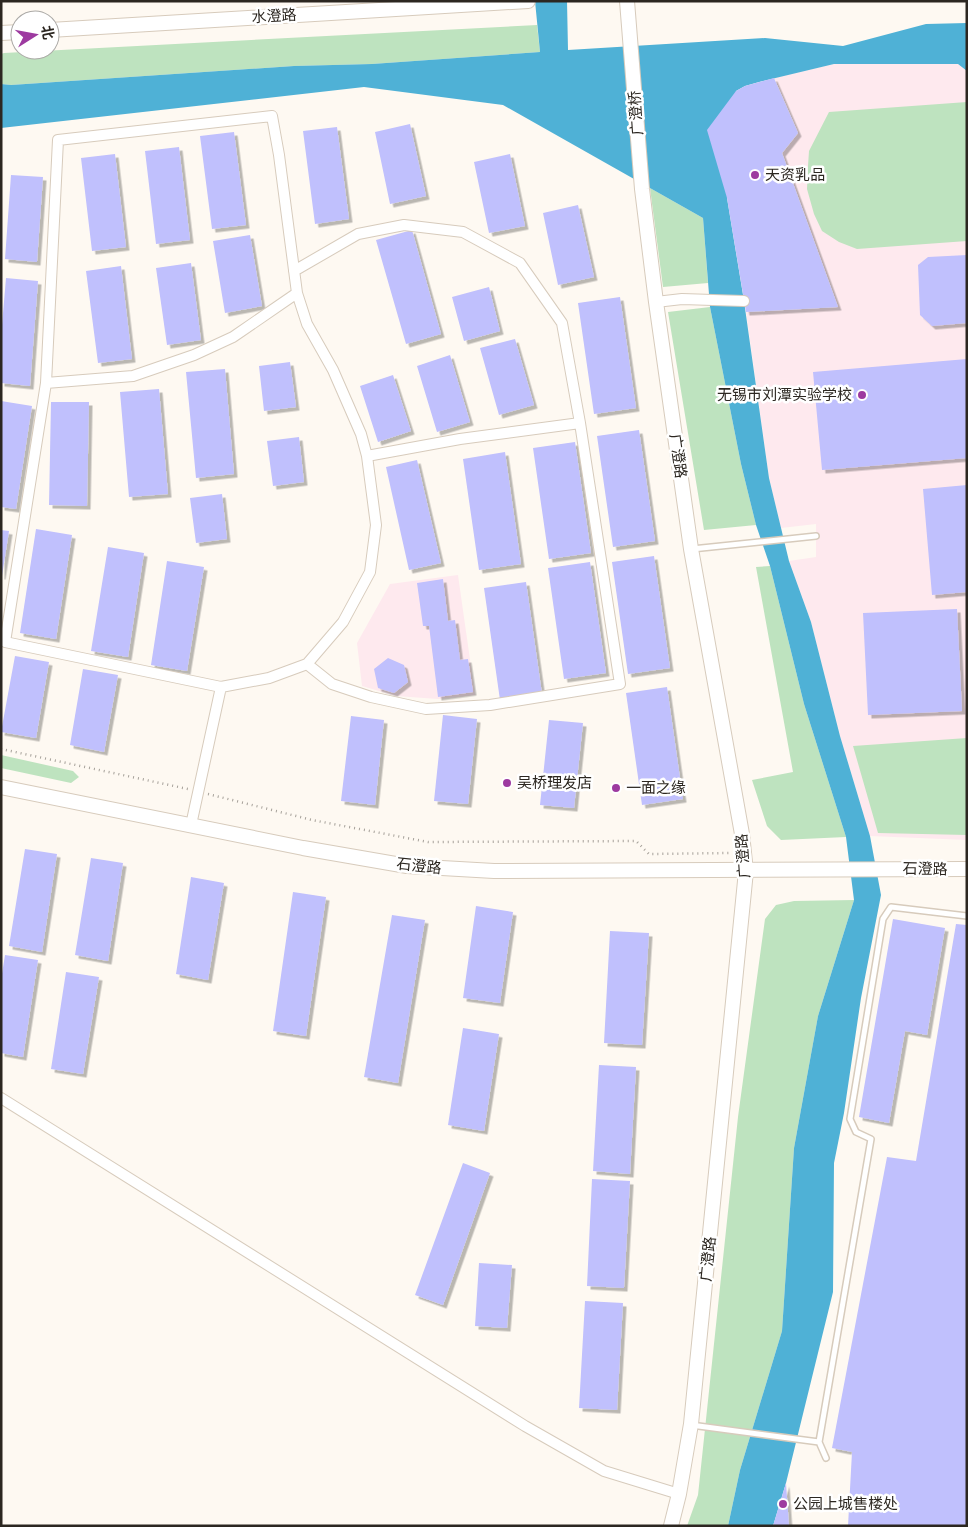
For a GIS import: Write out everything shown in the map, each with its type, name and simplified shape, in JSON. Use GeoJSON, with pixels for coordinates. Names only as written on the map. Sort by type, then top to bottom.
{"type":"FeatureCollection","features":[{"type":"Feature","properties":{"kind":"street","name":"水澄路"},"geometry":{"type":"LineString","coordinates":[[60,29],[528,1]]}},
{"type":"Feature","properties":{"kind":"street","name":"广澄桥"},"geometry":{"type":"LineString","coordinates":[[627,1],[642,189]]}},
{"type":"Feature","properties":{"kind":"street"},"geometry":{"type":"LineString","coordinates":[[272,116],[279,155],[296,293],[307,324],[333,370],[357,425],[367,456],[376,525],[370,572],[343,622],[307,664],[270,678],[220,687],[5,642],[46,383],[58,140],[272,116]]}},
{"type":"Feature","properties":{"kind":"street","name":"广澄路"},"geometry":{"type":"LineString","coordinates":[[642,189],[691,549],[742,834],[746,871],[691,1424],[679,1494],[671,1526]]}},
{"type":"Feature","properties":{"kind":"street"},"geometry":{"type":"LineString","coordinates":[[294,271],[358,234],[404,226],[463,232],[520,263],[562,323],[580,423],[620,684],[490,706],[426,709],[371,697],[332,684],[307,664]]}},
{"type":"Feature","properties":{"kind":"street"},"geometry":{"type":"LineString","coordinates":[[46,383],[133,376],[185,358],[233,337],[296,293]]}},
{"type":"Feature","properties":{"kind":"street"},"geometry":{"type":"LineString","coordinates":[[656,302],[682,299],[744,300]]}},
{"type":"Feature","properties":{"kind":"street"},"geometry":{"type":"LineString","coordinates":[[367,456],[460,439],[580,423]]}},
{"type":"Feature","properties":{"kind":"street"},"geometry":{"type":"LineString","coordinates":[[191,824],[220,687]]}},
{"type":"Feature","properties":{"kind":"street","name":"石澄路"},"geometry":{"type":"LineString","coordinates":[[1,787],[304,848],[408,866],[494,871],[967,869]]}},
{"type":"Feature","properties":{"kind":"street"},"geometry":{"type":"LineString","coordinates":[[1,1098],[525,1426],[604,1472],[679,1494]]}},
{"type":"Feature","properties":{"kind":"lane"},"geometry":{"type":"LineString","coordinates":[[691,549],[816,536]]}},
{"type":"Feature","properties":{"kind":"lane"},"geometry":{"type":"LineString","coordinates":[[826,1458],[819,1442],[871,1139],[856,1132],[850,1119],[883,919],[891,907],[967,916]]}},
{"type":"Feature","properties":{"kind":"lane"},"geometry":{"type":"LineString","coordinates":[[691,1424],[819,1442]]}},
{"type":"Feature","properties":{"kind":"path"},"geometry":{"type":"LineString","coordinates":[[1,749],[198,792],[312,820],[428,842],[636,840],[649,854],[744,853]]}},
{"type":"Feature","properties":{"kind":"shaded area","name":"无锡市刘潭实验学校"},"geometry":{"type":"Polygon","coordinates":[[[834,64],[958,64],[967,71],[967,840],[870,836],[840,736],[811,622],[789,561],[816,557],[816,524],[781,528],[769,478],[746,312],[838,307],[782,153],[798,133],[774,78],[834,64]]]}},
{"type":"Feature","properties":{"kind":"shaded area"},"geometry":{"type":"Polygon","coordinates":[[[458,575],[475,695],[438,699],[396,696],[362,686],[357,643],[390,584],[458,575]]]}},
{"type":"Feature","properties":{"kind":"green space"},"geometry":{"type":"Polygon","coordinates":[[[537,25],[540,52],[372,64],[294,66],[11,85],[1,84],[1,54],[10,53],[10,60],[60,60],[60,50],[537,25]]]}},
{"type":"Feature","properties":{"kind":"green space"},"geometry":{"type":"Polygon","coordinates":[[[967,102],[967,241],[857,249],[839,242],[822,231],[814,214],[807,189],[808,166],[809,151],[829,112],[967,102]]]}},
{"type":"Feature","properties":{"kind":"green space"},"geometry":{"type":"Polygon","coordinates":[[[650,188],[703,218],[708,283],[663,287],[650,188]]]}},
{"type":"Feature","properties":{"kind":"green space"},"geometry":{"type":"Polygon","coordinates":[[[710,307],[741,464],[756,525],[704,530],[668,312],[710,307]]]}},
{"type":"Feature","properties":{"kind":"green space"},"geometry":{"type":"Polygon","coordinates":[[[770,566],[804,704],[846,837],[781,840],[767,826],[752,780],[793,772],[756,567],[770,566]]]}},
{"type":"Feature","properties":{"kind":"green space"},"geometry":{"type":"Polygon","coordinates":[[[967,738],[967,835],[878,833],[853,746],[967,738]]]}},
{"type":"Feature","properties":{"kind":"green space"},"geometry":{"type":"Polygon","coordinates":[[[1,755],[73,771],[79,777],[71,783],[1,768],[1,755]]]}},
{"type":"Feature","properties":{"kind":"green space"},"geometry":{"type":"Polygon","coordinates":[[[854,900],[818,1016],[794,1148],[782,1331],[740,1470],[728,1526],[687,1526],[698,1495],[738,1117],[765,919],[776,905],[794,901],[854,900]]]}},
{"type":"Feature","properties":{"kind":"water"},"geometry":{"type":"Polygon","coordinates":[[[535,1],[567,1],[568,50],[765,38],[843,46],[926,24],[967,23],[967,71],[958,64],[834,64],[759,82],[736,91],[727,198],[744,301],[769,478],[789,561],[811,622],[840,736],[870,836],[881,895],[861,998],[844,1113],[834,1163],[833,1292],[786,1483],[773,1526],[728,1526],[740,1470],[782,1331],[794,1148],[818,1016],[854,900],[846,837],[804,704],[770,566],[756,525],[741,464],[710,307],[703,218],[503,105],[364,87],[1,128],[1,84],[11,85],[294,66],[372,64],[540,52],[535,1]]]}},
{"type":"Feature","properties":{"kind":"building","name":"天资乳品"},"geometry":{"type":"Polygon","coordinates":[[[774,78],[798,133],[782,153],[838,307],[746,312],[727,198],[707,130],[736,91],[745,86],[774,78]]]}},
{"type":"Feature","properties":{"kind":"building"},"geometry":{"type":"Polygon","coordinates":[[[410,124],[426,196],[390,204],[375,132],[410,124]]]}},
{"type":"Feature","properties":{"kind":"building"},"geometry":{"type":"Polygon","coordinates":[[[337,127],[349,219],[315,224],[303,131],[337,127]]]}},
{"type":"Feature","properties":{"kind":"building"},"geometry":{"type":"Polygon","coordinates":[[[234,132],[246,225],[212,229],[200,136],[234,132]]]}},
{"type":"Feature","properties":{"kind":"building"},"geometry":{"type":"Polygon","coordinates":[[[179,147],[190,240],[156,244],[145,151],[179,147]]]}},
{"type":"Feature","properties":{"kind":"building"},"geometry":{"type":"Polygon","coordinates":[[[115,154],[126,247],[92,251],[81,158],[115,154]]]}},
{"type":"Feature","properties":{"kind":"building"},"geometry":{"type":"Polygon","coordinates":[[[510,154],[525,226],[489,233],[474,162],[510,154]]]}},
{"type":"Feature","properties":{"kind":"building"},"geometry":{"type":"Polygon","coordinates":[[[11,175],[43,177],[37,262],[5,259],[11,175]]]}},
{"type":"Feature","properties":{"kind":"building"},"geometry":{"type":"Polygon","coordinates":[[[578,205],[594,277],[558,285],[543,213],[578,205]]]}},
{"type":"Feature","properties":{"kind":"building"},"geometry":{"type":"Polygon","coordinates":[[[412,230],[441,334],[406,344],[376,240],[412,230]]]}},
{"type":"Feature","properties":{"kind":"building"},"geometry":{"type":"Polygon","coordinates":[[[250,235],[262,306],[225,313],[213,241],[250,235]]]}},
{"type":"Feature","properties":{"kind":"building"},"geometry":{"type":"Polygon","coordinates":[[[967,255],[967,323],[932,326],[920,315],[918,265],[928,257],[967,255]]]}},
{"type":"Feature","properties":{"kind":"building"},"geometry":{"type":"Polygon","coordinates":[[[191,263],[201,340],[167,345],[156,268],[191,263]]]}},
{"type":"Feature","properties":{"kind":"building"},"geometry":{"type":"Polygon","coordinates":[[[121,266],[132,359],[98,363],[86,271],[121,266]]]}},
{"type":"Feature","properties":{"kind":"building"},"geometry":{"type":"Polygon","coordinates":[[[6,278],[38,281],[30,386],[1,383],[1,337],[6,278]]]}},
{"type":"Feature","properties":{"kind":"building"},"geometry":{"type":"Polygon","coordinates":[[[489,287],[500,331],[464,341],[452,297],[489,287]]]}},
{"type":"Feature","properties":{"kind":"building"},"geometry":{"type":"Polygon","coordinates":[[[620,297],[636,408],[594,414],[578,303],[620,297]]]}},
{"type":"Feature","properties":{"kind":"building"},"geometry":{"type":"Polygon","coordinates":[[[515,339],[534,405],[499,415],[480,348],[515,339]]]}},
{"type":"Feature","properties":{"kind":"building"},"geometry":{"type":"Polygon","coordinates":[[[450,355],[470,422],[437,432],[417,366],[450,355]]]}},
{"type":"Feature","properties":{"kind":"building"},"geometry":{"type":"Polygon","coordinates":[[[967,359],[967,458],[822,470],[813,372],[967,359]]]}},
{"type":"Feature","properties":{"kind":"building"},"geometry":{"type":"Polygon","coordinates":[[[290,362],[296,407],[264,411],[259,366],[290,362]]]}},
{"type":"Feature","properties":{"kind":"building"},"geometry":{"type":"Polygon","coordinates":[[[225,369],[234,474],[196,478],[186,372],[225,369]]]}},
{"type":"Feature","properties":{"kind":"building"},"geometry":{"type":"Polygon","coordinates":[[[393,375],[411,431],[378,442],[360,386],[393,375]]]}},
{"type":"Feature","properties":{"kind":"building"},"geometry":{"type":"Polygon","coordinates":[[[159,389],[168,494],[129,497],[120,392],[159,389]]]}},
{"type":"Feature","properties":{"kind":"building"},"geometry":{"type":"Polygon","coordinates":[[[1,401],[32,406],[16,509],[1,507],[1,401]]]}},
{"type":"Feature","properties":{"kind":"building"},"geometry":{"type":"Polygon","coordinates":[[[51,402],[89,402],[87,506],[49,505],[51,402]]]}},
{"type":"Feature","properties":{"kind":"building"},"geometry":{"type":"Polygon","coordinates":[[[639,430],[655,541],[613,547],[597,436],[639,430]]]}},
{"type":"Feature","properties":{"kind":"building"},"geometry":{"type":"Polygon","coordinates":[[[299,437],[304,482],[273,486],[267,441],[299,437]]]}},
{"type":"Feature","properties":{"kind":"building"},"geometry":{"type":"Polygon","coordinates":[[[575,442],[591,553],[549,559],[533,448],[575,442]]]}},
{"type":"Feature","properties":{"kind":"building"},"geometry":{"type":"Polygon","coordinates":[[[505,452],[521,564],[479,570],[463,459],[505,452]]]}},
{"type":"Feature","properties":{"kind":"building"},"geometry":{"type":"Polygon","coordinates":[[[417,460],[441,563],[409,570],[386,467],[417,460]]]}},
{"type":"Feature","properties":{"kind":"building"},"geometry":{"type":"Polygon","coordinates":[[[967,485],[967,592],[932,595],[923,489],[967,485]]]}},
{"type":"Feature","properties":{"kind":"building"},"geometry":{"type":"Polygon","coordinates":[[[222,494],[227,539],[196,543],[190,498],[222,494]]]}},
{"type":"Feature","properties":{"kind":"building"},"geometry":{"type":"Polygon","coordinates":[[[36,529],[72,535],[56,639],[20,633],[36,529]]]}},
{"type":"Feature","properties":{"kind":"building"},"geometry":{"type":"Polygon","coordinates":[[[1,530],[9,531],[2,576],[1,576],[1,530]]]}},
{"type":"Feature","properties":{"kind":"building"},"geometry":{"type":"Polygon","coordinates":[[[108,547],[144,553],[128,657],[91,651],[108,547]]]}},
{"type":"Feature","properties":{"kind":"building"},"geometry":{"type":"Polygon","coordinates":[[[654,556],[670,668],[628,674],[612,562],[654,556]]]}},
{"type":"Feature","properties":{"kind":"building"},"geometry":{"type":"Polygon","coordinates":[[[167,561],[204,567],[187,671],[151,665],[167,561]]]}},
{"type":"Feature","properties":{"kind":"building"},"geometry":{"type":"Polygon","coordinates":[[[590,562],[606,673],[564,679],[548,568],[590,562]]]}},
{"type":"Feature","properties":{"kind":"building"},"geometry":{"type":"Polygon","coordinates":[[[443,579],[448,621],[455,620],[460,660],[468,659],[473,692],[438,697],[429,626],[423,626],[417,583],[443,579]]]}},
{"type":"Feature","properties":{"kind":"building"},"geometry":{"type":"Polygon","coordinates":[[[526,582],[542,694],[500,700],[484,588],[526,582]]]}},
{"type":"Feature","properties":{"kind":"building"},"geometry":{"type":"Polygon","coordinates":[[[957,609],[962,711],[868,715],[863,613],[957,609]]]}},
{"type":"Feature","properties":{"kind":"building"},"geometry":{"type":"Polygon","coordinates":[[[15,656],[49,662],[36,738],[1,732],[15,656]]]}},
{"type":"Feature","properties":{"kind":"building"},"geometry":{"type":"Polygon","coordinates":[[[388,658],[404,665],[408,682],[394,693],[378,688],[374,669],[388,658]]]}},
{"type":"Feature","properties":{"kind":"building"},"geometry":{"type":"Polygon","coordinates":[[[83,669],[118,675],[104,752],[70,745],[83,669]]]}},
{"type":"Feature","properties":{"kind":"building"},"geometry":{"type":"Polygon","coordinates":[[[667,687],[683,799],[642,805],[626,693],[667,687]]]}},
{"type":"Feature","properties":{"kind":"building"},"geometry":{"type":"Polygon","coordinates":[[[443,715],[477,719],[468,804],[434,801],[443,715]]]}},
{"type":"Feature","properties":{"kind":"building"},"geometry":{"type":"Polygon","coordinates":[[[351,716],[384,720],[375,805],[341,801],[351,716]]]}},
{"type":"Feature","properties":{"kind":"building"},"geometry":{"type":"Polygon","coordinates":[[[549,720],[583,723],[574,808],[540,805],[549,720]]]}},
{"type":"Feature","properties":{"kind":"building"},"geometry":{"type":"Polygon","coordinates":[[[25,849],[57,854],[42,952],[9,946],[25,849]]]}},
{"type":"Feature","properties":{"kind":"building"},"geometry":{"type":"Polygon","coordinates":[[[91,858],[123,863],[108,961],[75,955],[91,858]]]}},
{"type":"Feature","properties":{"kind":"building"},"geometry":{"type":"Polygon","coordinates":[[[191,877],[224,883],[208,980],[176,974],[191,877]]]}},
{"type":"Feature","properties":{"kind":"building"},"geometry":{"type":"Polygon","coordinates":[[[293,892],[326,897],[306,1036],[273,1031],[293,892]]]}},
{"type":"Feature","properties":{"kind":"building"},"geometry":{"type":"Polygon","coordinates":[[[476,906],[513,912],[500,1003],[463,998],[476,906]]]}},
{"type":"Feature","properties":{"kind":"building"},"geometry":{"type":"Polygon","coordinates":[[[392,915],[425,920],[398,1083],[364,1077],[392,915]]]}},
{"type":"Feature","properties":{"kind":"building"},"geometry":{"type":"Polygon","coordinates":[[[893,919],[945,928],[927,1035],[905,1031],[889,1123],[859,1117],[893,919]]]}},
{"type":"Feature","properties":{"kind":"building"},"geometry":{"type":"Polygon","coordinates":[[[956,924],[967,925],[967,1526],[848,1526],[852,1452],[832,1448],[887,1157],[916,1161],[956,924]]]}},
{"type":"Feature","properties":{"kind":"building"},"geometry":{"type":"Polygon","coordinates":[[[610,931],[649,933],[642,1045],[604,1043],[610,931]]]}},
{"type":"Feature","properties":{"kind":"building"},"geometry":{"type":"Polygon","coordinates":[[[5,955],[38,960],[23,1057],[1,1053],[1,980],[5,955]]]}},
{"type":"Feature","properties":{"kind":"building"},"geometry":{"type":"Polygon","coordinates":[[[66,972],[99,977],[83,1074],[51,1069],[66,972]]]}},
{"type":"Feature","properties":{"kind":"building"},"geometry":{"type":"Polygon","coordinates":[[[463,1028],[499,1034],[484,1131],[448,1125],[463,1028]]]}},
{"type":"Feature","properties":{"kind":"building"},"geometry":{"type":"Polygon","coordinates":[[[599,1065],[636,1067],[630,1174],[593,1171],[599,1065]]]}},
{"type":"Feature","properties":{"kind":"building"},"geometry":{"type":"Polygon","coordinates":[[[463,1163],[490,1173],[443,1305],[415,1295],[463,1163]]]}},
{"type":"Feature","properties":{"kind":"building"},"geometry":{"type":"Polygon","coordinates":[[[592,1179],[630,1181],[624,1288],[587,1286],[592,1179]]]}},
{"type":"Feature","properties":{"kind":"building"},"geometry":{"type":"Polygon","coordinates":[[[479,1263],[512,1265],[507,1328],[475,1326],[479,1263]]]}},
{"type":"Feature","properties":{"kind":"building"},"geometry":{"type":"Polygon","coordinates":[[[585,1301],[623,1303],[617,1410],[579,1408],[585,1301]]]}},
{"type":"Feature","properties":{"kind":"building","name":"公园上城售楼处"},"geometry":{"type":"Polygon","coordinates":[[[786,1483],[789,1526],[773,1526],[786,1483]]]}},
{"type":"Feature","properties":{"kind":"place","name":"天资乳品"},"geometry":{"type":"Point","coordinates":[755,175]}},
{"type":"Feature","properties":{"kind":"place","name":"无锡市刘潭实验学校"},"geometry":{"type":"Point","coordinates":[862,395]}},
{"type":"Feature","properties":{"kind":"place","name":"吴桥理发店"},"geometry":{"type":"Point","coordinates":[507,783]}},
{"type":"Feature","properties":{"kind":"place","name":"一面之缘"},"geometry":{"type":"Point","coordinates":[616,788]}},
{"type":"Feature","properties":{"kind":"place","name":"公园上城售楼处"},"geometry":{"type":"Point","coordinates":[783,1504]}}]}
